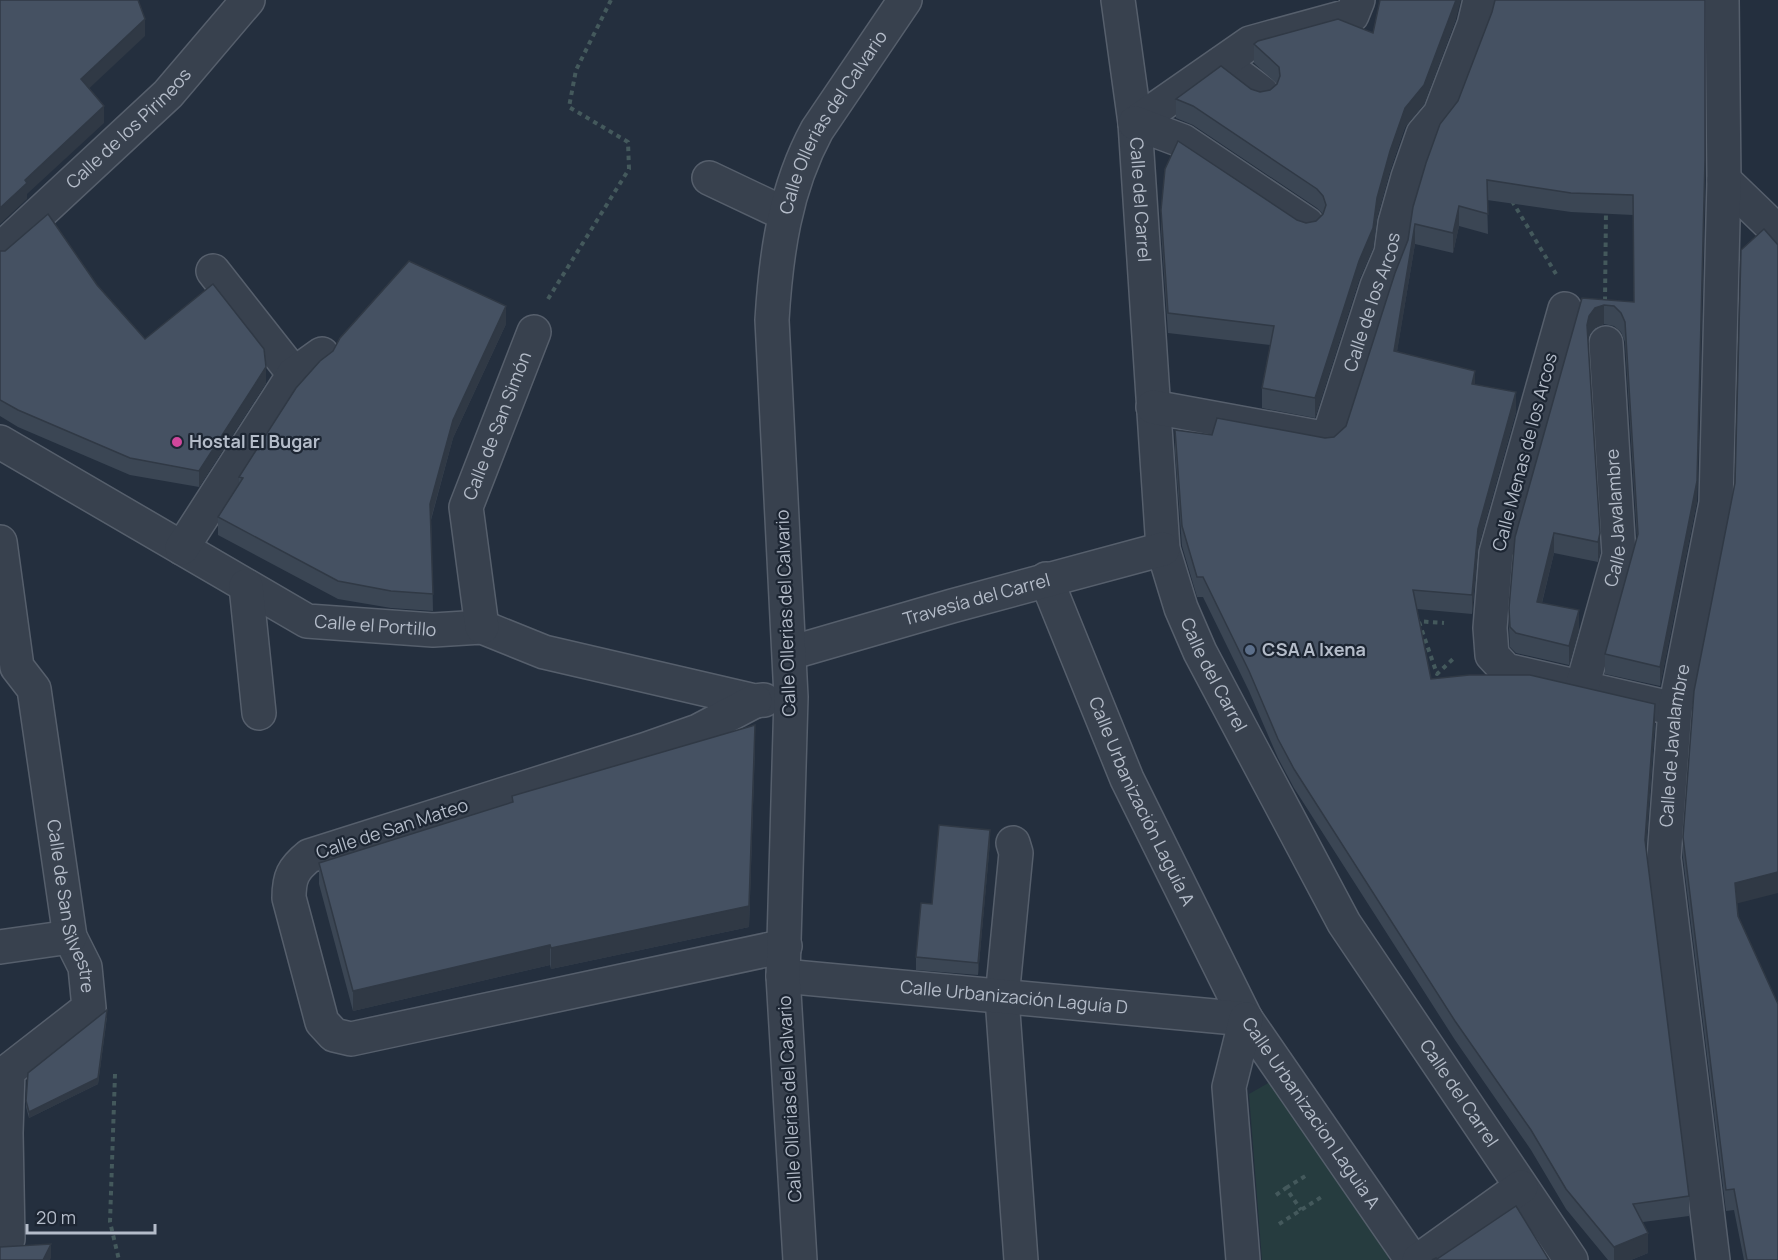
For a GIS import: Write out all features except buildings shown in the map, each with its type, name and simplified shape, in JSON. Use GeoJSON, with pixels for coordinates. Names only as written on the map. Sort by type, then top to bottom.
{"type":"FeatureCollection","features":[{"type":"Feature","properties":{"kind":"street","name":"Calle de los Pirineos"},"geometry":{"type":"LineString","coordinates":[[0,250],[168,94],[248,0]]}},
{"type":"Feature","properties":{"kind":"street","name":"Calle del Carrel"},"geometry":{"type":"LineString","coordinates":[[1118,0],[1135,123],[1163,549],[1181,608],[1200,652],[1344,923],[1571,1260]]}},
{"type":"Feature","properties":{"kind":"street"},"geometry":{"type":"LineString","coordinates":[[1135,123],[1250,43],[1352,15],[1358,0]]}},
{"type":"Feature","properties":{"kind":"street","name":"Calle de los Arcos"},"geometry":{"type":"LineString","coordinates":[[1153,407],[1328,439],[1377,286],[1391,253],[1395,223],[1408,177],[1423,134],[1440,114],[1474,25],[1480,0]]}},
{"type":"Feature","properties":{"kind":"street","name":"Calle de Javalambre"},"geometry":{"type":"LineString","coordinates":[[1713,1260],[1664,858],[1675,709],[1716,503],[1724,180],[1722,0]]}},
{"type":"Feature","properties":{"kind":"street","name":"Calle Ollerias del Calvario"},"geometry":{"type":"LineString","coordinates":[[800,1260],[784,961],[791,697],[790,653],[772,320],[779,247],[785,214],[797,172],[817,130],[894,3]]}},
{"type":"Feature","properties":{"kind":"street"},"geometry":{"type":"LineString","coordinates":[[1222,63],[1262,93]]}},
{"type":"Feature","properties":{"kind":"street"},"geometry":{"type":"LineString","coordinates":[[1135,123],[1183,141],[1307,224]]}},
{"type":"Feature","properties":{"kind":"street"},"geometry":{"type":"LineString","coordinates":[[709,178],[785,214]]}},
{"type":"Feature","properties":{"kind":"street"},"geometry":{"type":"LineString","coordinates":[[1724,180],[1776,227]]}},
{"type":"Feature","properties":{"kind":"street"},"geometry":{"type":"LineString","coordinates":[[1722,232],[1776,227]]}},
{"type":"Feature","properties":{"kind":"street"},"geometry":{"type":"LineString","coordinates":[[213,271],[294,374]]}},
{"type":"Feature","properties":{"kind":"street","name":"Calle Menas de los Arcos"},"geometry":{"type":"LineString","coordinates":[[1563,296],[1496,553],[1490,628],[1492,655],[1506,670],[1675,709]]}},
{"type":"Feature","properties":{"kind":"street","name":"Calle de San Simón"},"geometry":{"type":"LineString","coordinates":[[482,627],[466,507],[534,332]]}},
{"type":"Feature","properties":{"kind":"street","name":"Calle Javalambre"},"geometry":{"type":"LineString","coordinates":[[1582,687],[1619,555],[1606,344]]}},
{"type":"Feature","properties":{"kind":"street"},"geometry":{"type":"LineString","coordinates":[[182,548],[294,374],[322,354]]}},
{"type":"Feature","properties":{"kind":"street","name":"Calle el Portillo"},"geometry":{"type":"LineString","coordinates":[[0,442],[307,621],[433,630],[482,627],[544,652],[755,701],[791,697]]}},
{"type":"Feature","properties":{"kind":"street","name":"Calle de San Silvestre"},"geometry":{"type":"LineString","coordinates":[[0,542],[9,668],[34,689],[70,937],[85,967],[89,1008],[8,1071],[4,1240]]}},
{"type":"Feature","properties":{"kind":"street","name":"Travesía del Carrel"},"geometry":{"type":"LineString","coordinates":[[790,653],[954,614],[1046,579],[1163,549]]}},
{"type":"Feature","properties":{"kind":"street","name":"Calle Urbanización Laguía A"},"geometry":{"type":"LineString","coordinates":[[1046,579],[1127,779],[1246,1019]]}},
{"type":"Feature","properties":{"kind":"street"},"geometry":{"type":"LineString","coordinates":[[246,586],[259,714]]}},
{"type":"Feature","properties":{"kind":"street","name":"Calle de San Mateo"},"geometry":{"type":"LineString","coordinates":[[755,701],[698,731],[644,750],[309,855],[295,867],[289,879],[289,898],[321,1022],[334,1035],[351,1039],[784,961]]}},
{"type":"Feature","properties":{"kind":"street"},"geometry":{"type":"LineString","coordinates":[[1013,843],[1016,853],[1002,998],[1021,1260]]}},
{"type":"Feature","properties":{"kind":"street"},"geometry":{"type":"LineString","coordinates":[[0,947],[70,937]]}},
{"type":"Feature","properties":{"kind":"street","name":"Calle Urbanización Laguía D"},"geometry":{"type":"LineString","coordinates":[[784,961],[1002,998],[1246,1019]]}},
{"type":"Feature","properties":{"kind":"street","name":"Calle Urbanizacion Laguia A"},"geometry":{"type":"LineString","coordinates":[[1243,1260],[1229,1087],[1246,1019]]}},
{"type":"Feature","properties":{"kind":"street","name":"Calle Urbanizacion Laguia A"},"geometry":{"type":"LineString","coordinates":[[1246,1019],[1412,1260]]}},
{"type":"Feature","properties":{"kind":"street"},"geometry":{"type":"LineString","coordinates":[[1419,1260],[1521,1187]]}},
{"type":"Feature","properties":{"kind":"path"},"geometry":{"type":"LineString","coordinates":[[534,332],[552,287],[629,169],[628,142],[569,107],[576,70],[611,0]]}},
{"type":"Feature","properties":{"kind":"path"},"geometry":{"type":"LineString","coordinates":[[1510,198],[1563,296]]}},
{"type":"Feature","properties":{"kind":"path"},"geometry":{"type":"LineString","coordinates":[[1604,307],[1606,202]]}},
{"type":"Feature","properties":{"kind":"path"},"geometry":{"type":"LineString","coordinates":[[1407,621],[1444,623]]}},
{"type":"Feature","properties":{"kind":"path"},"geometry":{"type":"LineString","coordinates":[[1419,622],[1437,674],[1446,666]]}},
{"type":"Feature","properties":{"kind":"path"},"geometry":{"type":"LineString","coordinates":[[115,1074],[110,1222],[119,1260]]}},
{"type":"Feature","properties":{"kind":"path"},"geometry":{"type":"LineString","coordinates":[[1277,1226],[1329,1192]]}},
{"type":"Feature","properties":{"kind":"path"},"geometry":{"type":"LineString","coordinates":[[1292,1196],[1301,1210]]}},
{"type":"Feature","properties":{"kind":"green space"},"geometry":{"type":"Polygon","coordinates":[[[1270,1082],[1385,1244],[1389,1260],[1262,1260],[1249,1094],[1270,1082]]]}},
{"type":"Feature","properties":{"kind":"place","name":"Hostal El Bugar"},"geometry":{"type":"Point","coordinates":[177,442]}},
{"type":"Feature","properties":{"kind":"place","name":"CSA A Ixena"},"geometry":{"type":"Point","coordinates":[1250,650]}}]}
